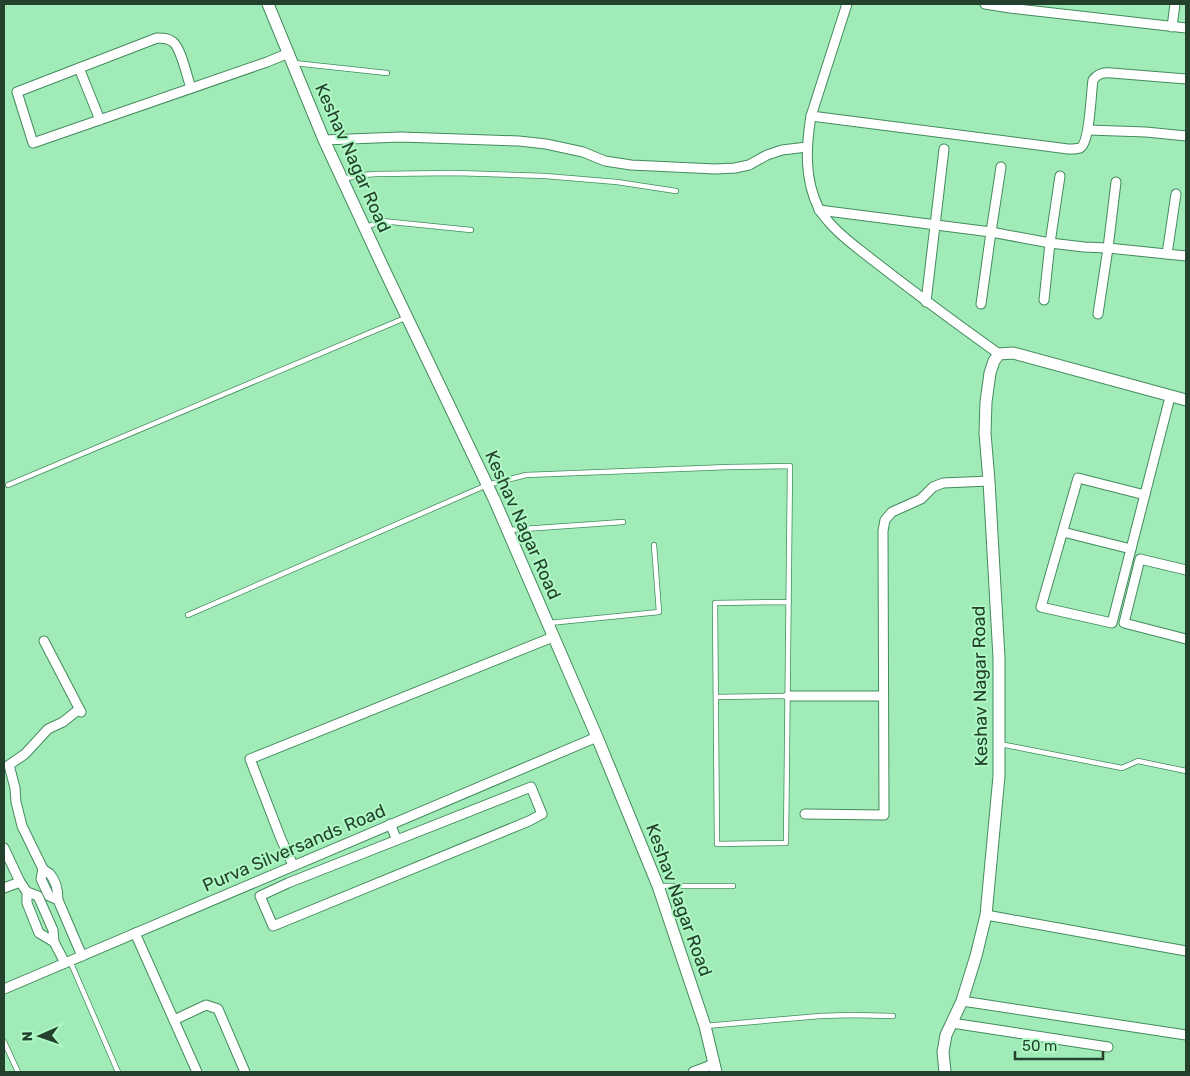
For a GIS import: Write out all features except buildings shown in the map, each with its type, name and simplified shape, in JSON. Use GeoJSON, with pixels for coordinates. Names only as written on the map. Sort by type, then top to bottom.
{"type":"FeatureCollection","features":[{"type":"Feature","properties":{"kind":"street","name":"Keshav Nagar Road"},"geometry":{"type":"LineString","coordinates":[[268,4],[324,140],[487,485],[597,737],[658,886],[706,1026],[715,1068]]}},
{"type":"Feature","properties":{"kind":"street"},"geometry":{"type":"LineString","coordinates":[[847,4],[811,116],[807,147],[807,171],[819,210],[838,232],[926,302],[999,354],[1012,354],[1186,400]]}},
{"type":"Feature","properties":{"kind":"street"},"geometry":{"type":"LineString","coordinates":[[985,4],[1186,28]]}},
{"type":"Feature","properties":{"kind":"street"},"geometry":{"type":"LineString","coordinates":[[1172,27],[1174,4]]}},
{"type":"Feature","properties":{"kind":"street"},"geometry":{"type":"LineString","coordinates":[[191,88],[178,48],[166,38],[157,38],[17,92],[33,143],[191,88],[291,58]]}},
{"type":"Feature","properties":{"kind":"street"},"geometry":{"type":"LineString","coordinates":[[78,68],[100,120]]}},
{"type":"Feature","properties":{"kind":"street"},"geometry":{"type":"LineString","coordinates":[[811,116],[1068,149],[1080,148],[1084,143],[1088,130],[1092,80],[1096,76],[1104,72],[1186,79]]}},
{"type":"Feature","properties":{"kind":"street"},"geometry":{"type":"LineString","coordinates":[[1088,130],[1146,132],[1186,136]]}},
{"type":"Feature","properties":{"kind":"street"},"geometry":{"type":"LineString","coordinates":[[324,140],[401,137],[519,141],[556,146],[583,152],[605,161],[631,165],[716,169],[749,165],[782,150],[807,147]]}},
{"type":"Feature","properties":{"kind":"street"},"geometry":{"type":"LineString","coordinates":[[926,302],[944,149]]}},
{"type":"Feature","properties":{"kind":"street"},"geometry":{"type":"LineString","coordinates":[[981,304],[1001,167]]}},
{"type":"Feature","properties":{"kind":"street"},"geometry":{"type":"LineString","coordinates":[[1044,300],[1060,176]]}},
{"type":"Feature","properties":{"kind":"street"},"geometry":{"type":"LineString","coordinates":[[1098,314],[1116,182]]}},
{"type":"Feature","properties":{"kind":"street"},"geometry":{"type":"LineString","coordinates":[[1167,254],[1176,194]]}},
{"type":"Feature","properties":{"kind":"street"},"geometry":{"type":"LineString","coordinates":[[819,210],[991,232],[1050,244],[1186,256]]}},
{"type":"Feature","properties":{"kind":"street","name":"Keshav Nagar Road"},"geometry":{"type":"LineString","coordinates":[[945,1072],[943,1052],[946,1035],[962,1001],[986,915],[999,776],[999,658],[985,433],[986,402],[990,373],[994,361],[999,354]]}},
{"type":"Feature","properties":{"kind":"street"},"geometry":{"type":"LineString","coordinates":[[1145,495],[1078,478],[1041,607],[1112,623],[1145,495],[1170,396]]}},
{"type":"Feature","properties":{"kind":"street"},"geometry":{"type":"LineString","coordinates":[[805,814],[884,815],[882,531],[885,520],[892,512],[921,499],[932,487],[943,483],[989,481]]}},
{"type":"Feature","properties":{"kind":"street"},"geometry":{"type":"LineString","coordinates":[[1063,532],[1131,549]]}},
{"type":"Feature","properties":{"kind":"street"},"geometry":{"type":"LineString","coordinates":[[1186,570],[1140,559],[1124,622],[1186,639]]}},
{"type":"Feature","properties":{"kind":"street"},"geometry":{"type":"LineString","coordinates":[[293,865],[250,759],[553,637]]}},
{"type":"Feature","properties":{"kind":"street"},"geometry":{"type":"LineString","coordinates":[[44,641],[81,712],[78,710],[63,722],[48,729],[25,754],[9,765],[22,826],[43,869],[41,879],[49,896],[58,900],[82,956]]}},
{"type":"Feature","properties":{"kind":"street"},"geometry":{"type":"LineString","coordinates":[[788,696],[884,696]]}},
{"type":"Feature","properties":{"kind":"street","name":"Purva Silversands Road"},"geometry":{"type":"LineString","coordinates":[[4,989],[597,737]]}},
{"type":"Feature","properties":{"kind":"street"},"geometry":{"type":"LineString","coordinates":[[531,787],[542,814],[273,926],[260,896],[396,840],[531,787]]}},
{"type":"Feature","properties":{"kind":"street"},"geometry":{"type":"LineString","coordinates":[[390,824],[396,840]]}},
{"type":"Feature","properties":{"kind":"street"},"geometry":{"type":"LineString","coordinates":[[4,848],[6,859],[27,892],[38,896],[53,930],[54,942]]}},
{"type":"Feature","properties":{"kind":"street"},"geometry":{"type":"LineString","coordinates":[[4,888],[20,882]]}},
{"type":"Feature","properties":{"kind":"street"},"geometry":{"type":"LineString","coordinates":[[27,892],[26,903],[39,933],[54,942],[67,962]]}},
{"type":"Feature","properties":{"kind":"street"},"geometry":{"type":"LineString","coordinates":[[986,915],[1186,951]]}},
{"type":"Feature","properties":{"kind":"street"},"geometry":{"type":"LineString","coordinates":[[134,933],[198,1072]]}},
{"type":"Feature","properties":{"kind":"street"},"geometry":{"type":"LineString","coordinates":[[962,1001],[1186,1035]]}},
{"type":"Feature","properties":{"kind":"street"},"geometry":{"type":"LineString","coordinates":[[174,1020],[206,1005],[218,1009],[245,1072]]}},
{"type":"Feature","properties":{"kind":"street"},"geometry":{"type":"LineString","coordinates":[[952,1023],[1108,1048]]}},
{"type":"Feature","properties":{"kind":"street"},"geometry":{"type":"LineString","coordinates":[[693,1072],[715,1068]]}},
{"type":"Feature","properties":{"kind":"lane"},"geometry":{"type":"LineString","coordinates":[[291,58],[387,73]]}},
{"type":"Feature","properties":{"kind":"lane"},"geometry":{"type":"LineString","coordinates":[[342,180],[362,174],[455,173],[545,176],[618,182],[676,192]]}},
{"type":"Feature","properties":{"kind":"lane"},"geometry":{"type":"LineString","coordinates":[[365,228],[382,221],[471,230]]}},
{"type":"Feature","properties":{"kind":"lane"},"geometry":{"type":"LineString","coordinates":[[8,485],[407,317]]}},
{"type":"Feature","properties":{"kind":"lane"},"geometry":{"type":"LineString","coordinates":[[188,615],[487,485],[526,475],[790,466],[789,602],[786,843],[717,844],[715,603],[789,602]]}},
{"type":"Feature","properties":{"kind":"lane"},"geometry":{"type":"LineString","coordinates":[[507,530],[623,522]]}},
{"type":"Feature","properties":{"kind":"lane"},"geometry":{"type":"LineString","coordinates":[[548,624],[659,612],[654,546]]}},
{"type":"Feature","properties":{"kind":"lane"},"geometry":{"type":"LineString","coordinates":[[716,697],[788,696]]}},
{"type":"Feature","properties":{"kind":"lane"},"geometry":{"type":"LineString","coordinates":[[999,744],[1122,768],[1138,761],[1186,770]]}},
{"type":"Feature","properties":{"kind":"lane"},"geometry":{"type":"LineString","coordinates":[[658,886],[733,886]]}},
{"type":"Feature","properties":{"kind":"lane"},"geometry":{"type":"LineString","coordinates":[[67,962],[118,1072]]}},
{"type":"Feature","properties":{"kind":"lane"},"geometry":{"type":"LineString","coordinates":[[706,1026],[820,1016],[893,1016]]}},
{"type":"Feature","properties":{"kind":"lane"},"geometry":{"type":"LineString","coordinates":[[5,1045],[18,1072]]}}]}
